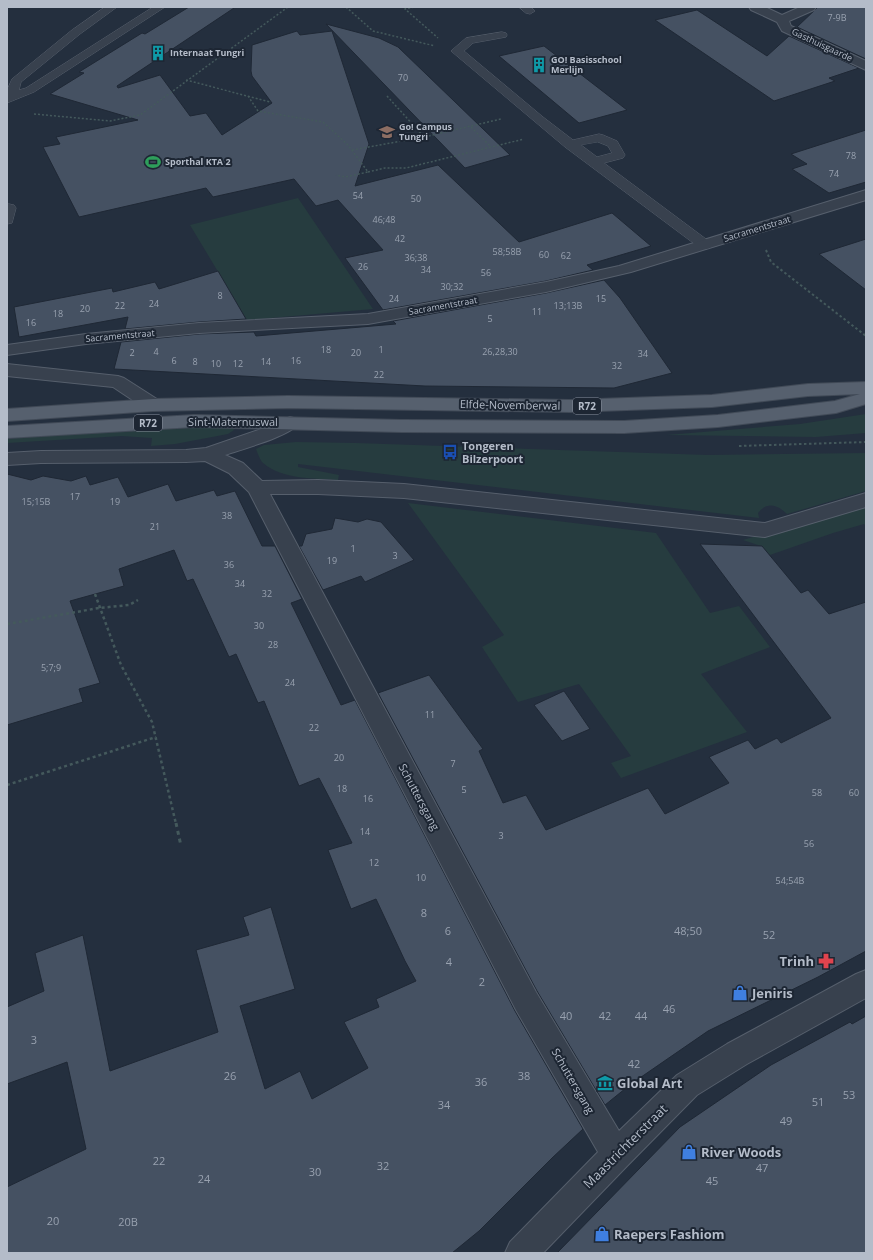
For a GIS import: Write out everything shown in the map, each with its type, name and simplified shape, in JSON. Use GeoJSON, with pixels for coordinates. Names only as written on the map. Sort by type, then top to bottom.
{"type":"FeatureCollection","features":[{"type":"Feature","properties":{"kind":"main road","name":"Elfde-Novemberwal"},"geometry":{"type":"LineString","coordinates":[[153,405],[288,402],[570,406],[712,401],[808,390],[866,388]]}},
{"type":"Feature","properties":{"kind":"main road","name":"Elfde-Novemberwal"},"geometry":{"type":"LineString","coordinates":[[290,423],[417,426],[624,427],[718,421],[836,407],[866,398]]}},
{"type":"Feature","properties":{"kind":"main road","name":"R72"},"geometry":{"type":"LineString","coordinates":[[7,415],[153,405]]}},
{"type":"Feature","properties":{"kind":"main road","name":"Sint-Maternuswal"},"geometry":{"type":"LineString","coordinates":[[7,432],[194,421],[290,423]]}},
{"type":"Feature","properties":{"kind":"street","name":"Gasthuisgaarde"},"geometry":{"type":"LineString","coordinates":[[755,7],[782,20],[786,28],[866,66]]}},
{"type":"Feature","properties":{"kind":"street","name":"Gasthuisgaarde"},"geometry":{"type":"LineString","coordinates":[[782,20],[810,7]]}},
{"type":"Feature","properties":{"kind":"street","name":"Sacramentstraat"},"geometry":{"type":"LineString","coordinates":[[7,350],[86,338],[192,329],[368,319],[586,279],[705,245],[866,195]]}},
{"type":"Feature","properties":{"kind":"street"},"geometry":{"type":"LineString","coordinates":[[7,370],[118,382],[153,405]]}},
{"type":"Feature","properties":{"kind":"street","name":"Sint-Maternuswal"},"geometry":{"type":"LineString","coordinates":[[7,459],[40,456],[186,456],[208,454],[276,430],[290,423]]}},
{"type":"Feature","properties":{"kind":"street","name":"Schuttersgang"},"geometry":{"type":"LineString","coordinates":[[208,454],[236,468],[257,488],[526,1001],[616,1154]]}},
{"type":"Feature","properties":{"kind":"street"},"geometry":{"type":"LineString","coordinates":[[257,488],[318,486],[404,491],[765,530],[866,500]]}},
{"type":"Feature","properties":{"kind":"street","name":"Maastrichterstraat"},"geometry":{"type":"LineString","coordinates":[[521,1253],[616,1154],[686,1085],[737,1054],[866,983]]}},
{"type":"Feature","properties":{"kind":"lane"},"geometry":{"type":"LineString","coordinates":[[8,99],[16,81],[76,32],[112,7]]}},
{"type":"Feature","properties":{"kind":"lane"},"geometry":{"type":"LineString","coordinates":[[8,99],[30,90],[160,7]]}},
{"type":"Feature","properties":{"kind":"lane"},"geometry":{"type":"LineString","coordinates":[[502,35],[470,40],[457,51],[569,144],[705,245]]}},
{"type":"Feature","properties":{"kind":"lane"},"geometry":{"type":"LineString","coordinates":[[569,144],[600,138],[613,144],[618,155],[594,162]]}},
{"type":"Feature","properties":{"kind":"path"},"geometry":{"type":"LineString","coordinates":[[32,114],[110,120],[140,115],[288,7]]}},
{"type":"Feature","properties":{"kind":"path"},"geometry":{"type":"LineString","coordinates":[[346,7],[374,31],[435,46]]}},
{"type":"Feature","properties":{"kind":"path"},"geometry":{"type":"LineString","coordinates":[[414,7],[405,9],[439,39]]}},
{"type":"Feature","properties":{"kind":"path"},"geometry":{"type":"LineString","coordinates":[[186,80],[270,102]]}},
{"type":"Feature","properties":{"kind":"path"},"geometry":{"type":"LineString","coordinates":[[248,96],[258,111],[323,122],[352,150],[368,172]]}},
{"type":"Feature","properties":{"kind":"path"},"geometry":{"type":"LineString","coordinates":[[387,96],[424,137]]}},
{"type":"Feature","properties":{"kind":"path"},"geometry":{"type":"LineString","coordinates":[[499,114],[505,118]]}},
{"type":"Feature","properties":{"kind":"path"},"geometry":{"type":"LineString","coordinates":[[352,150],[424,137],[471,126],[490,147]]}},
{"type":"Feature","properties":{"kind":"path"},"geometry":{"type":"LineString","coordinates":[[336,175],[345,177],[385,168],[406,168],[527,138]]}},
{"type":"Feature","properties":{"kind":"path"},"geometry":{"type":"LineString","coordinates":[[758,229],[771,262],[866,336]]}},
{"type":"Feature","properties":{"kind":"path"},"geometry":{"type":"LineString","coordinates":[[95,594],[121,665],[152,722],[181,846]]}},
{"type":"Feature","properties":{"kind":"path"},"geometry":{"type":"LineString","coordinates":[[7,624],[99,608],[129,605],[138,600]]}},
{"type":"Feature","properties":{"kind":"path"},"geometry":{"type":"LineString","coordinates":[[7,785],[156,736]]}},
{"type":"Feature","properties":{"kind":"green space"},"geometry":{"type":"Polygon","coordinates":[[[298,198],[373,309],[247,320],[190,225],[298,198]]]}},
{"type":"Feature","properties":{"kind":"green space"},"geometry":{"type":"Polygon","coordinates":[[[866,414],[866,433],[816,437],[666,435],[800,424],[866,414]]]}},
{"type":"Feature","properties":{"kind":"green space"},"geometry":{"type":"Polygon","coordinates":[[[233,427],[234,430],[228,434],[175,444],[151,446],[152,438],[122,436],[7,443],[7,439],[65,434],[152,429],[233,427]]]}},
{"type":"Feature","properties":{"kind":"green space"},"geometry":{"type":"Polygon","coordinates":[[[296,442],[708,455],[866,453],[866,491],[787,514],[780,508],[772,506],[765,507],[758,513],[759,518],[298,464],[298,467],[339,475],[338,480],[299,477],[280,473],[271,469],[262,462],[256,449],[264,445],[296,442]]]}},
{"type":"Feature","properties":{"kind":"green space"},"geometry":{"type":"Polygon","coordinates":[[[408,503],[656,533],[710,613],[739,606],[770,647],[701,674],[747,732],[621,778],[611,763],[631,756],[579,684],[518,702],[482,647],[504,635],[408,503]]]}},
{"type":"Feature","properties":{"kind":"green space"},"geometry":{"type":"Polygon","coordinates":[[[866,504],[866,526],[864,524],[833,533],[770,555],[761,546],[743,540],[866,504]]]}},
{"type":"Feature","properties":{"kind":"building"},"geometry":{"type":"Polygon","coordinates":[[[189,7],[234,8],[117,86],[118,88],[160,75],[190,116],[206,113],[222,135],[272,103],[252,76],[252,45],[297,31],[300,35],[332,31],[369,144],[355,186],[438,165],[519,242],[612,213],[651,246],[587,265],[593,270],[546,281],[383,310],[345,258],[383,250],[338,200],[316,206],[294,179],[213,197],[206,188],[79,217],[43,147],[60,144],[56,137],[138,120],[50,94],[84,73],[79,72],[142,33],[145,34],[189,7]]]}},
{"type":"Feature","properties":{"kind":"building"},"geometry":{"type":"Polygon","coordinates":[[[818,7],[866,7],[866,59],[797,27],[818,7]]]}},
{"type":"Feature","properties":{"kind":"building"},"geometry":{"type":"Polygon","coordinates":[[[697,10],[767,56],[789,36],[859,68],[829,78],[835,81],[774,101],[655,20],[697,10]]]}},
{"type":"Feature","properties":{"kind":"building"},"geometry":{"type":"Polygon","coordinates":[[[326,24],[379,38],[398,47],[510,155],[465,168],[326,24]]]}},
{"type":"Feature","properties":{"kind":"building"},"geometry":{"type":"Polygon","coordinates":[[[544,46],[627,110],[579,123],[499,56],[544,46]]]}},
{"type":"Feature","properties":{"kind":"building"},"geometry":{"type":"Polygon","coordinates":[[[866,130],[866,182],[829,193],[792,169],[807,164],[791,154],[866,130]]]}},
{"type":"Feature","properties":{"kind":"building"},"geometry":{"type":"Polygon","coordinates":[[[866,239],[866,290],[819,254],[866,239]]]}},
{"type":"Feature","properties":{"kind":"building"},"geometry":{"type":"Polygon","coordinates":[[[218,271],[246,319],[125,329],[128,317],[19,337],[14,307],[112,288],[113,292],[155,282],[159,289],[218,271]]]}},
{"type":"Feature","properties":{"kind":"building"},"geometry":{"type":"Polygon","coordinates":[[[604,280],[620,298],[672,373],[614,388],[425,386],[114,369],[121,342],[199,334],[254,332],[256,336],[396,324],[393,321],[546,293],[604,280]]]}},
{"type":"Feature","properties":{"kind":"building"},"geometry":{"type":"Polygon","coordinates":[[[7,474],[31,480],[43,476],[71,481],[86,476],[90,485],[118,477],[128,497],[168,484],[176,501],[214,490],[217,496],[235,491],[262,546],[275,546],[302,599],[291,603],[341,705],[355,700],[515,1011],[583,1129],[479,1231],[452,1253],[7,1253],[7,1187],[86,1149],[67,1062],[7,1084],[7,1007],[44,991],[35,953],[83,935],[110,1071],[218,1032],[196,950],[249,935],[243,917],[271,907],[295,989],[240,1006],[265,1089],[300,1071],[312,1099],[368,1068],[344,1022],[379,1007],[376,999],[416,981],[376,899],[351,909],[328,850],[352,843],[319,778],[299,786],[264,701],[258,703],[236,654],[229,657],[193,579],[187,581],[174,550],[119,569],[124,586],[70,601],[100,683],[79,689],[83,702],[7,725],[7,474]]]}},
{"type":"Feature","properties":{"kind":"building"},"geometry":{"type":"Polygon","coordinates":[[[335,518],[358,522],[367,519],[381,522],[414,560],[365,582],[361,576],[323,590],[299,546],[302,546],[306,534],[332,529],[335,518]]]}},
{"type":"Feature","properties":{"kind":"building"},"geometry":{"type":"Polygon","coordinates":[[[700,544],[762,546],[801,593],[808,590],[829,614],[866,602],[866,951],[818,977],[708,1031],[631,1084],[605,1105],[537,991],[378,693],[429,675],[483,749],[479,751],[503,803],[526,795],[546,830],[648,788],[665,814],[729,783],[709,757],[748,740],[755,749],[777,738],[781,743],[831,718],[700,544]]]}},
{"type":"Feature","properties":{"kind":"building"},"geometry":{"type":"Polygon","coordinates":[[[564,691],[590,729],[562,741],[534,705],[564,691]]]}},
{"type":"Feature","properties":{"kind":"building"},"geometry":{"type":"Polygon","coordinates":[[[866,1016],[866,1253],[557,1253],[680,1127],[771,1065],[850,1022],[852,1024],[866,1016]]]}},
{"type":"Feature","properties":{"kind":"place","name":"Internaat Tungri"},"geometry":{"type":"Point","coordinates":[158,53]}},
{"type":"Feature","properties":{"kind":"place","name":"GO! Basisschool Merlijn"},"geometry":{"type":"Point","coordinates":[539,65]}},
{"type":"Feature","properties":{"kind":"place","name":"Go! Campus Tungri"},"geometry":{"type":"Point","coordinates":[387,132]}},
{"type":"Feature","properties":{"kind":"place","name":"Sporthal KTA 2"},"geometry":{"type":"Point","coordinates":[153,162]}},
{"type":"Feature","properties":{"kind":"place","name":"Tongeren Bilzerpoort"},"geometry":{"type":"Point","coordinates":[450,452]}},
{"type":"Feature","properties":{"kind":"place","name":"Trinh"},"geometry":{"type":"Point","coordinates":[826,961]}},
{"type":"Feature","properties":{"kind":"place","name":"Jeniris"},"geometry":{"type":"Point","coordinates":[740,993]}},
{"type":"Feature","properties":{"kind":"place","name":"Global Art"},"geometry":{"type":"Point","coordinates":[605,1083]}},
{"type":"Feature","properties":{"kind":"place","name":"River Woods"},"geometry":{"type":"Point","coordinates":[689,1152]}},
{"type":"Feature","properties":{"kind":"place","name":"Raepers Fashiom"},"geometry":{"type":"Point","coordinates":[602,1234]}}]}
